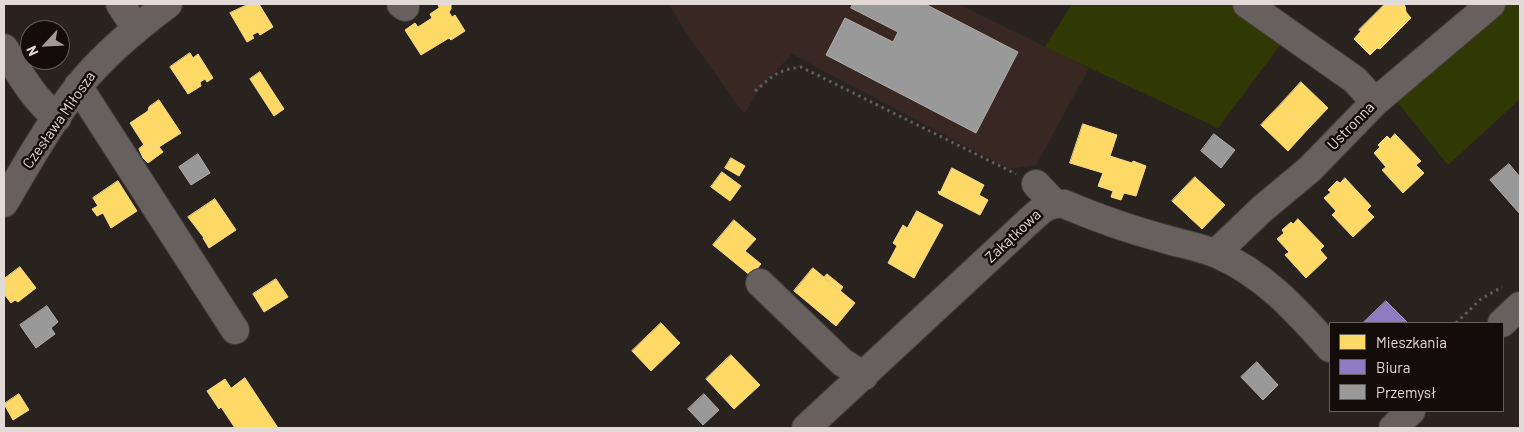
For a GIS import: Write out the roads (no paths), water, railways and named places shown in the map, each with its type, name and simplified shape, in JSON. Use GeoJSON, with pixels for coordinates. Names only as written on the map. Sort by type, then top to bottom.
{"type":"FeatureCollection","features":[{"type":"Feature","properties":{"kind":"street"},"geometry":{"type":"LineString","coordinates":[[120,4],[136,28]]}},
{"type":"Feature","properties":{"kind":"street","name":"Czesława Miłosza"},"geometry":{"type":"LineString","coordinates":[[4,203],[78,86],[136,28],[168,4]]}},
{"type":"Feature","properties":{"kind":"street"},"geometry":{"type":"LineString","coordinates":[[1247,4],[1355,80],[1375,102]]}},
{"type":"Feature","properties":{"kind":"street","name":"Ustronna"},"geometry":{"type":"LineString","coordinates":[[1216,253],[1262,209],[1310,169],[1375,102],[1491,4]]}},
{"type":"Feature","properties":{"kind":"street"},"geometry":{"type":"LineString","coordinates":[[4,48],[28,88],[42,105],[57,118]]}},
{"type":"Feature","properties":{"kind":"street"},"geometry":{"type":"LineString","coordinates":[[78,86],[235,330]]}},
{"type":"Feature","properties":{"kind":"street","name":"Zakątkowa"},"geometry":{"type":"LineString","coordinates":[[806,428],[1045,207],[1045,194],[1064,204],[1163,239],[1216,253],[1250,272],[1288,302],[1329,347]]}},
{"type":"Feature","properties":{"kind":"street"},"geometry":{"type":"LineString","coordinates":[[760,283],[842,362],[864,376]]}},
{"type":"Feature","properties":{"kind":"street"},"geometry":{"type":"LineString","coordinates":[[1503,322],[1520,306]]}}]}
